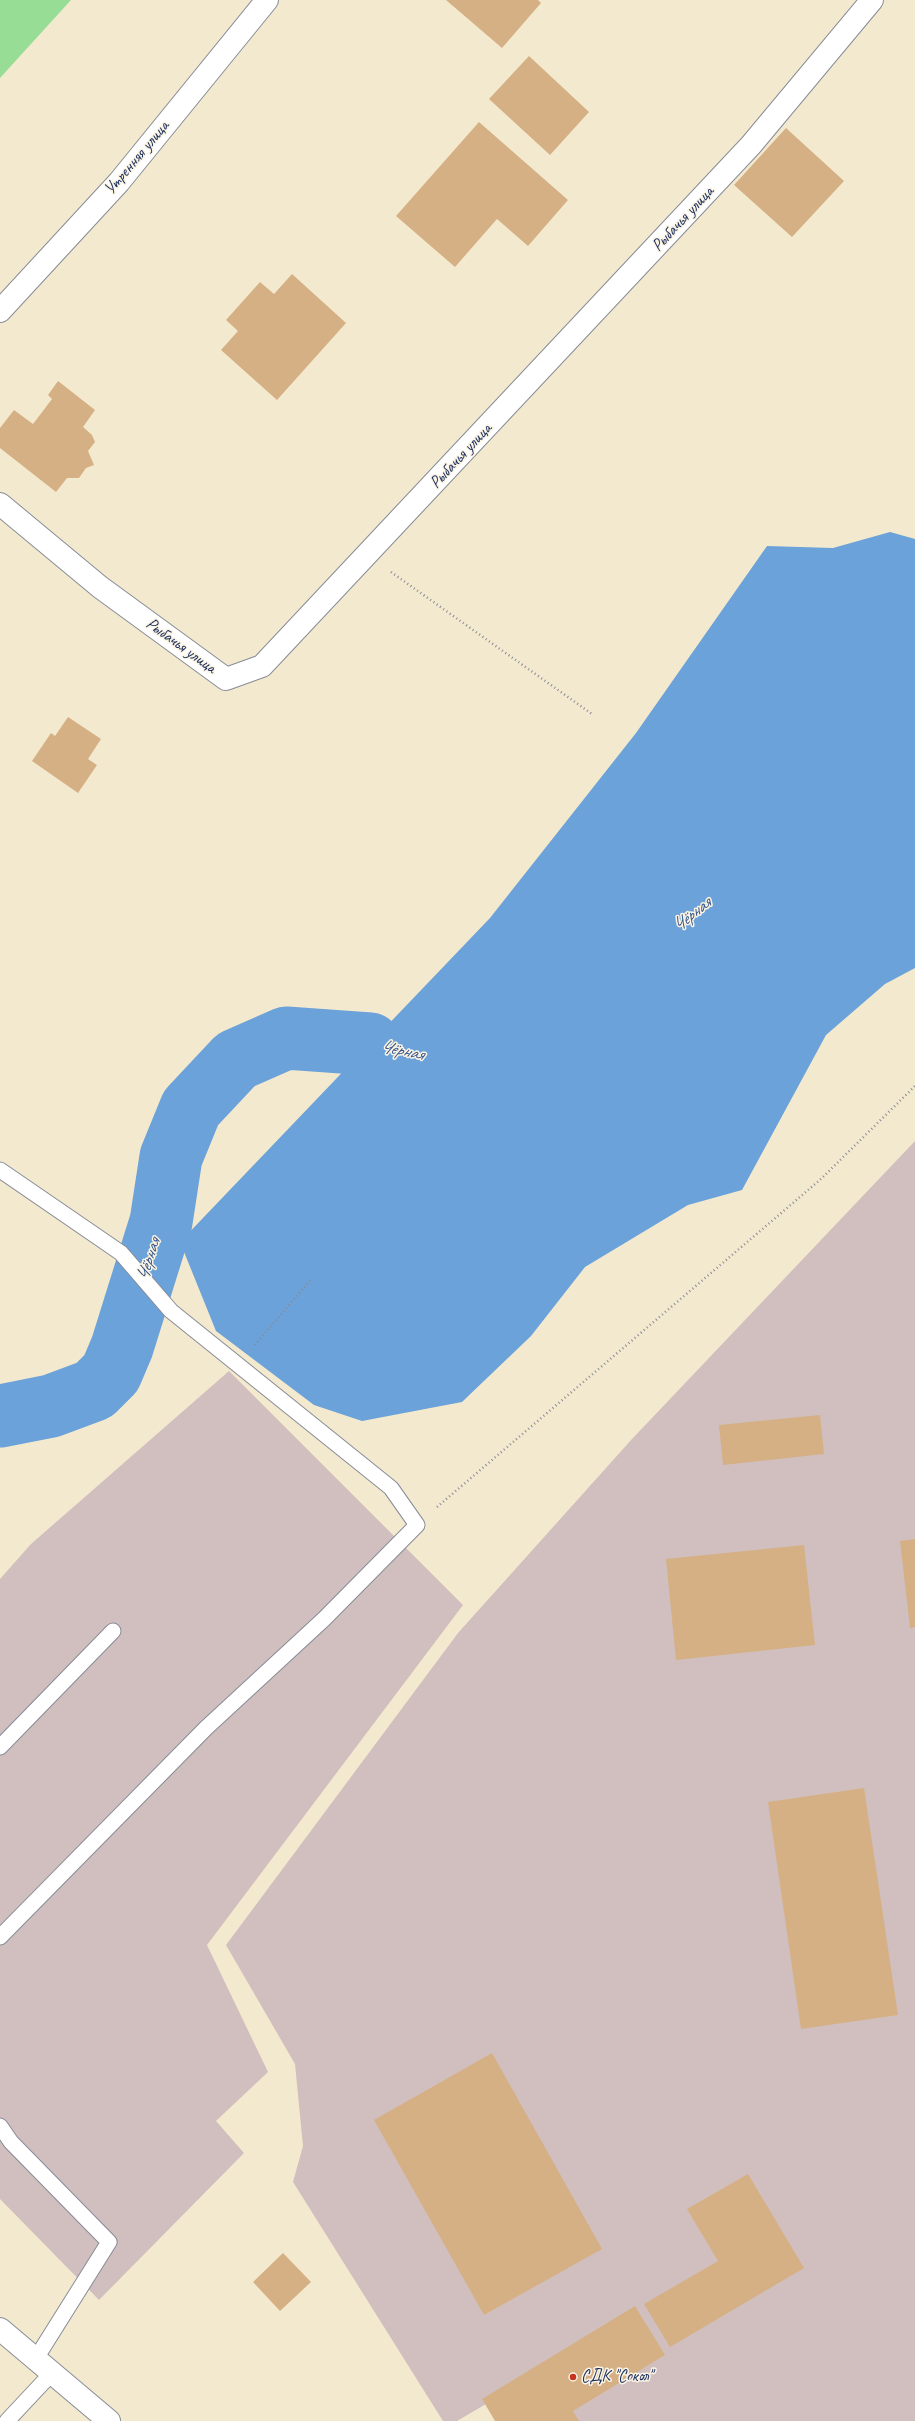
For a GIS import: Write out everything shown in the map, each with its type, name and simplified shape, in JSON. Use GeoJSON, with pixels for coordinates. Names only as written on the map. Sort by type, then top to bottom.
{"type":"FeatureCollection","features":[{"type":"Feature","properties":{"kind":"street","name":"Утренняя улица"},"geometry":{"type":"LineString","coordinates":[[0,311],[118,182],[267,0]]}},
{"type":"Feature","properties":{"kind":"street","name":"Рыбачья улица"},"geometry":{"type":"LineString","coordinates":[[0,504],[100,587],[226,679],[262,666],[752,145],[872,0]]}},
{"type":"Feature","properties":{"kind":"street"},"geometry":{"type":"LineString","coordinates":[[0,2329],[51,2374],[110,2421]]}},
{"type":"Feature","properties":{"kind":"lane"},"geometry":{"type":"LineString","coordinates":[[0,1170],[121,1254],[171,1311],[391,1488],[417,1525],[324,1619],[200,1734],[0,1937]]}},
{"type":"Feature","properties":{"kind":"lane"},"geometry":{"type":"LineString","coordinates":[[0,1747],[113,1631]]}},
{"type":"Feature","properties":{"kind":"lane"},"geometry":{"type":"LineString","coordinates":[[0,2126],[11,2142],[109,2242],[35,2360]]}},
{"type":"Feature","properties":{"kind":"lane"},"geometry":{"type":"LineString","coordinates":[[7,2421],[51,2374]]}},
{"type":"Feature","properties":{"kind":"path"},"geometry":{"type":"LineString","coordinates":[[367,555],[592,714]]}},
{"type":"Feature","properties":{"kind":"path"},"geometry":{"type":"LineString","coordinates":[[417,1525],[820,1179],[915,1086]]}},
{"type":"Feature","properties":{"kind":"path"},"geometry":{"type":"LineString","coordinates":[[252,1348],[312,1278]]}},
{"type":"Feature","properties":{"kind":"shaded area"},"geometry":{"type":"Polygon","coordinates":[[[915,1141],[915,2421],[552,2421],[527,2380],[457,2421],[443,2421],[293,2182],[303,2146],[295,2064],[226,1945],[458,1633],[632,1439],[915,1141]]]}},
{"type":"Feature","properties":{"kind":"shaded area"},"geometry":{"type":"Polygon","coordinates":[[[229,1371],[463,1605],[207,1945],[268,2072],[216,2121],[244,2153],[99,2300],[0,2199],[0,1579],[31,1544],[229,1371]]]}},
{"type":"Feature","properties":{"kind":"green space"},"geometry":{"type":"Polygon","coordinates":[[[0,0],[71,0],[0,78],[0,0]]]}},
{"type":"Feature","properties":{"kind":"water"},"geometry":{"type":"Polygon","coordinates":[[[890,532],[915,539],[915,968],[885,984],[826,1035],[742,1190],[688,1205],[585,1267],[531,1336],[462,1402],[362,1421],[314,1405],[216,1331],[180,1242],[490,918],[636,733],[767,546],[833,548],[890,532]]]}},
{"type":"Feature","properties":{"kind":"building"},"geometry":{"type":"Polygon","coordinates":[[[446,0],[538,0],[541,3],[502,48],[446,0]]]}},
{"type":"Feature","properties":{"kind":"building"},"geometry":{"type":"Polygon","coordinates":[[[529,56],[589,112],[550,155],[489,99],[529,56]]]}},
{"type":"Feature","properties":{"kind":"building"},"geometry":{"type":"Polygon","coordinates":[[[479,122],[568,200],[528,246],[497,219],[455,267],[396,216],[479,122]]]}},
{"type":"Feature","properties":{"kind":"building"},"geometry":{"type":"Polygon","coordinates":[[[786,128],[844,181],[792,237],[734,185],[786,128]]]}},
{"type":"Feature","properties":{"kind":"building"},"geometry":{"type":"Polygon","coordinates":[[[292,274],[346,323],[277,400],[221,350],[238,331],[226,320],[260,282],[274,294],[292,274]]]}},
{"type":"Feature","properties":{"kind":"building"},"geometry":{"type":"Polygon","coordinates":[[[58,381],[95,410],[83,427],[92,435],[95,442],[88,451],[94,465],[86,468],[79,478],[67,478],[56,492],[0,448],[0,428],[14,410],[33,424],[52,399],[48,395],[58,381]]]}},
{"type":"Feature","properties":{"kind":"building"},"geometry":{"type":"Polygon","coordinates":[[[68,717],[101,739],[88,759],[97,765],[78,793],[32,761],[51,733],[55,736],[68,717]]]}},
{"type":"Feature","properties":{"kind":"building"},"geometry":{"type":"Polygon","coordinates":[[[820,1415],[824,1454],[723,1465],[719,1425],[820,1415]]]}},
{"type":"Feature","properties":{"kind":"building"},"geometry":{"type":"Polygon","coordinates":[[[915,1539],[915,1627],[910,1628],[900,1541],[915,1539]]]}},
{"type":"Feature","properties":{"kind":"building"},"geometry":{"type":"Polygon","coordinates":[[[804,1545],[815,1645],[676,1660],[666,1559],[804,1545]]]}},
{"type":"Feature","properties":{"kind":"building"},"geometry":{"type":"Polygon","coordinates":[[[864,1788],[898,2015],[801,2029],[768,1802],[864,1788]]]}},
{"type":"Feature","properties":{"kind":"building"},"geometry":{"type":"Polygon","coordinates":[[[492,2053],[602,2249],[484,2315],[374,2120],[492,2053]]]}},
{"type":"Feature","properties":{"kind":"building"},"geometry":{"type":"Polygon","coordinates":[[[748,2174],[804,2268],[670,2347],[644,2304],[718,2261],[687,2209],[748,2174]]]}},
{"type":"Feature","properties":{"kind":"building"},"geometry":{"type":"Polygon","coordinates":[[[283,2253],[311,2282],[280,2311],[253,2282],[283,2253]]]}},
{"type":"Feature","properties":{"kind":"building","name":"СДК \"Сокол\""},"geometry":{"type":"Polygon","coordinates":[[[635,2306],[665,2355],[573,2411],[579,2421],[495,2421],[482,2399],[635,2306]]]}},
{"type":"Feature","properties":{"kind":"waterway","name":"Чёрная"},"geometry":{"type":"LineString","coordinates":[[0,1416],[51,1406],[94,1390],[111,1373],[122,1347],[161,1222],[171,1157],[191,1108],[236,1060],[286,1038],[370,1044]]}},
{"type":"Feature","properties":{"kind":"place","name":"СДК \"Сокол\""},"geometry":{"type":"Point","coordinates":[573,2377]}}]}
